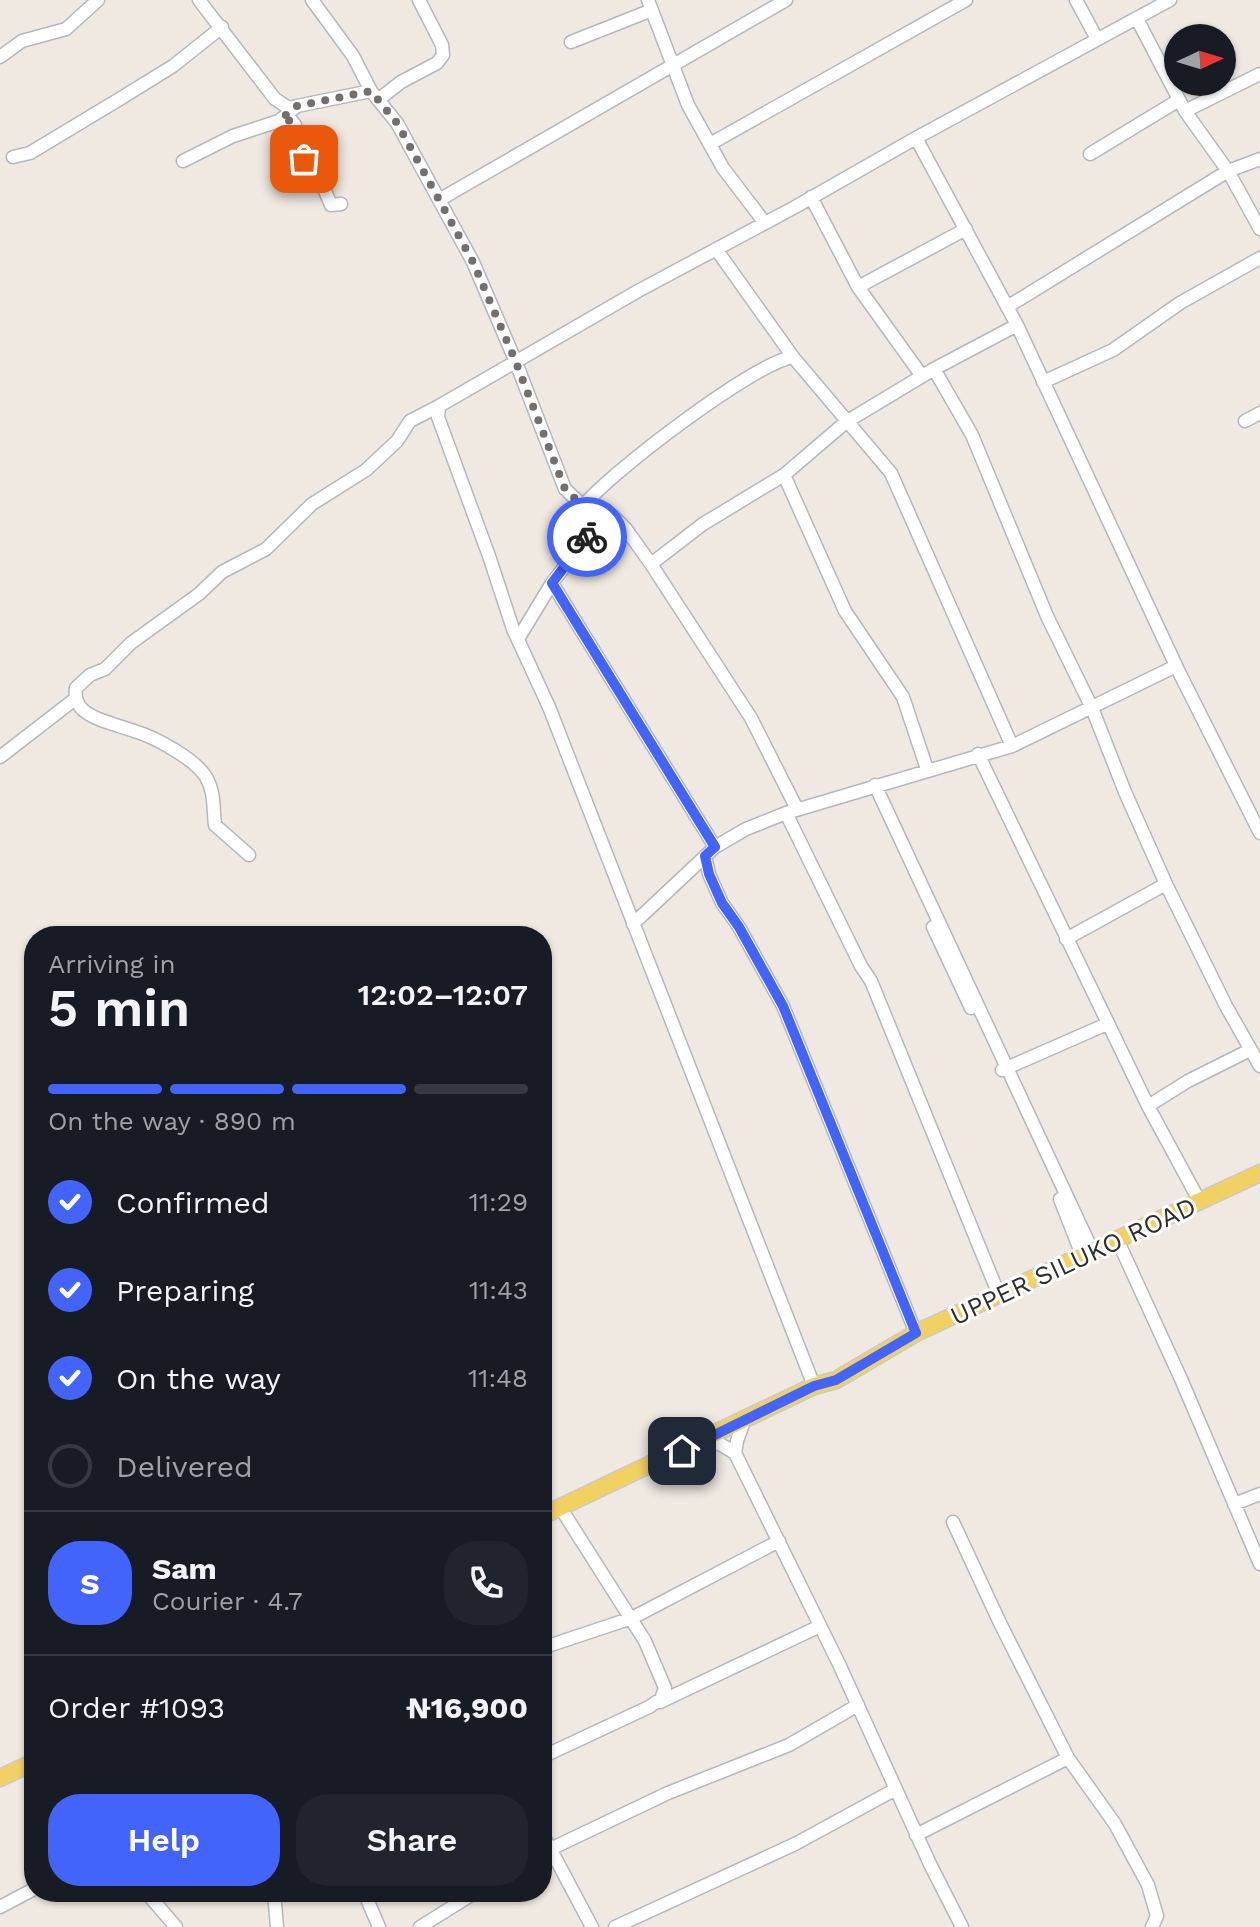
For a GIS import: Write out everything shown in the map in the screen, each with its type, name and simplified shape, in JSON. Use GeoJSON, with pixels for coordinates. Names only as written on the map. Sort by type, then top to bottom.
{"type":"FeatureCollection","features":[{"type":"Feature","properties":{"kind":"main road","name":"UPPER SILUKO ROAD"},"geometry":{"type":"LineString","coordinates":[[552,1511],[814,1386],[836,1380],[916,1333],[1260,1173]]}},
{"type":"Feature","properties":{"kind":"main road"},"geometry":{"type":"LineString","coordinates":[[0,1778],[24,1767]]}},
{"type":"Feature","properties":{"kind":"street"},"geometry":{"type":"LineString","coordinates":[[0,57],[22,41],[66,29],[98,0]]}},
{"type":"Feature","properties":{"kind":"street"},"geometry":{"type":"LineString","coordinates":[[199,0],[222,27],[244,62],[275,99],[289,108],[375,95],[437,63],[443,55],[442,45],[419,0]]}},
{"type":"Feature","properties":{"kind":"street"},"geometry":{"type":"LineString","coordinates":[[312,0],[397,123],[473,262],[565,489],[583,506],[613,516],[626,529],[751,718],[861,966],[871,981],[999,1295]]}},
{"type":"Feature","properties":{"kind":"street"},"geometry":{"type":"LineString","coordinates":[[439,200],[786,0]]}},
{"type":"Feature","properties":{"kind":"street"},"geometry":{"type":"LineString","coordinates":[[710,144],[966,0]]}},
{"type":"Feature","properties":{"kind":"street"},"geometry":{"type":"LineString","coordinates":[[1076,0],[1097,39]]}},
{"type":"Feature","properties":{"kind":"street"},"geometry":{"type":"LineString","coordinates":[[249,855],[215,825],[213,796],[206,777],[195,764],[152,737],[84,711],[75,699],[76,688],[90,675],[105,669],[131,643],[199,594],[222,572],[266,549],[312,504],[366,470],[397,441],[410,421],[515,360],[1170,0]]}},
{"type":"Feature","properties":{"kind":"street"},"geometry":{"type":"LineString","coordinates":[[571,42],[650,5],[688,105],[723,168],[765,223]]}},
{"type":"Feature","properties":{"kind":"street"},"geometry":{"type":"LineString","coordinates":[[1137,19],[1182,105],[1228,171],[1260,229]]}},
{"type":"Feature","properties":{"kind":"street"},"geometry":{"type":"LineString","coordinates":[[13,157],[30,153],[173,66],[222,27]]}},
{"type":"Feature","properties":{"kind":"street"},"geometry":{"type":"LineString","coordinates":[[1090,154],[1182,105],[1260,74]]}},
{"type":"Feature","properties":{"kind":"street"},"geometry":{"type":"LineString","coordinates":[[183,161],[233,136],[281,119],[297,106]]}},
{"type":"Feature","properties":{"kind":"street"},"geometry":{"type":"LineString","coordinates":[[281,119],[292,121],[295,125],[300,153],[319,177],[331,205],[341,204]]}},
{"type":"Feature","properties":{"kind":"street"},"geometry":{"type":"LineString","coordinates":[[916,138],[1017,325],[1176,666],[1260,833]]}},
{"type":"Feature","properties":{"kind":"street"},"geometry":{"type":"LineString","coordinates":[[1007,307],[1228,171],[1260,159]]}},
{"type":"Feature","properties":{"kind":"street"},"geometry":{"type":"LineString","coordinates":[[811,197],[858,287],[928,372],[972,435],[1047,616],[1092,708],[1166,884],[1260,1066]]}},
{"type":"Feature","properties":{"kind":"street"},"geometry":{"type":"LineString","coordinates":[[858,287],[966,229]]}},
{"type":"Feature","properties":{"kind":"street"},"geometry":{"type":"LineString","coordinates":[[716,249],[793,357],[891,473],[1012,746]]}},
{"type":"Feature","properties":{"kind":"street"},"geometry":{"type":"LineString","coordinates":[[1043,382],[1113,350],[1180,303],[1260,258]]}},
{"type":"Feature","properties":{"kind":"street"},"geometry":{"type":"LineString","coordinates":[[651,564],[703,524],[784,475],[846,422],[928,372],[1017,325]]}},
{"type":"Feature","properties":{"kind":"street"},"geometry":{"type":"LineString","coordinates":[[583,506],[618,471],[705,407],[765,368],[783,358],[793,357]]}},
{"type":"Feature","properties":{"kind":"street"},"geometry":{"type":"LineString","coordinates":[[439,406],[439,421],[518,639],[549,707],[757,1247],[814,1386]]}},
{"type":"Feature","properties":{"kind":"street"},"geometry":{"type":"LineString","coordinates":[[1245,421],[1260,413]]}},
{"type":"Feature","properties":{"kind":"street"},"geometry":{"type":"LineString","coordinates":[[784,475],[845,611],[903,697],[927,769]]}},
{"type":"Feature","properties":{"kind":"street"},"geometry":{"type":"LineString","coordinates":[[518,639],[552,583],[606,513]]}},
{"type":"Feature","properties":{"kind":"street"},"geometry":{"type":"LineString","coordinates":[[552,583],[715,847]]}},
{"type":"Feature","properties":{"kind":"street"},"geometry":{"type":"LineString","coordinates":[[633,924],[715,847],[746,829],[875,785],[1012,746],[1176,666]]}},
{"type":"Feature","properties":{"kind":"street"},"geometry":{"type":"LineString","coordinates":[[0,757],[75,699]]}},
{"type":"Feature","properties":{"kind":"street"},"geometry":{"type":"LineString","coordinates":[[978,754],[1148,1106],[1200,1202]]}},
{"type":"Feature","properties":{"kind":"street"},"geometry":{"type":"LineString","coordinates":[[875,785],[1087,1253]]}},
{"type":"Feature","properties":{"kind":"street"},"geometry":{"type":"LineString","coordinates":[[705,856],[722,903],[783,1006],[916,1333]]}},
{"type":"Feature","properties":{"kind":"street"},"geometry":{"type":"LineString","coordinates":[[1066,939],[1166,884]]}},
{"type":"Feature","properties":{"kind":"street"},"geometry":{"type":"LineString","coordinates":[[926,911],[949,964],[1006,1071]]}},
{"type":"Feature","properties":{"kind":"street"},"geometry":{"type":"LineString","coordinates":[[1006,1071],[1109,1026]]}},
{"type":"Feature","properties":{"kind":"street"},"geometry":{"type":"LineString","coordinates":[[1148,1106],[1188,1081],[1250,1050]]}},
{"type":"Feature","properties":{"kind":"street"},"geometry":{"type":"LineString","coordinates":[[1117,1239],[1260,1564]]}},
{"type":"Feature","properties":{"kind":"street"},"geometry":{"type":"LineString","coordinates":[[735,1453],[744,1421]]}},
{"type":"Feature","properties":{"kind":"street"},"geometry":{"type":"LineString","coordinates":[[704,1441],[720,1444],[735,1453],[962,1927]]}},
{"type":"Feature","properties":{"kind":"street"},"geometry":{"type":"LineString","coordinates":[[1234,1504],[1260,1494]]}},
{"type":"Feature","properties":{"kind":"street"},"geometry":{"type":"LineString","coordinates":[[560,1507],[645,1641],[665,1688],[661,1699],[649,1707]]}},
{"type":"Feature","properties":{"kind":"street"},"geometry":{"type":"LineString","coordinates":[[953,1522],[1068,1758],[1103,1805],[1143,1876],[1156,1907],[1157,1916],[1152,1927]]}},
{"type":"Feature","properties":{"kind":"street"},"geometry":{"type":"LineString","coordinates":[[552,1645],[632,1618],[779,1541]]}},
{"type":"Feature","properties":{"kind":"street"},"geometry":{"type":"LineString","coordinates":[[552,1752],[820,1626]]}},
{"type":"Feature","properties":{"kind":"street"},"geometry":{"type":"LineString","coordinates":[[552,1847],[668,1793],[789,1745],[858,1705]]}},
{"type":"Feature","properties":{"kind":"street"},"geometry":{"type":"LineString","coordinates":[[916,1835],[1068,1758]]}},
{"type":"Feature","properties":{"kind":"street"},"geometry":{"type":"LineString","coordinates":[[615,1927],[795,1844],[896,1789]]}},
{"type":"Feature","properties":{"kind":"street"},"geometry":{"type":"LineString","coordinates":[[552,1860],[592,1927]]}},
{"type":"Feature","properties":{"kind":"street"},"geometry":{"type":"LineString","coordinates":[[0,1907],[24,1894]]}},
{"type":"Feature","properties":{"kind":"street"},"geometry":{"type":"LineString","coordinates":[[153,1902],[167,1924]]}},
{"type":"Feature","properties":{"kind":"street"},"geometry":{"type":"LineString","coordinates":[[275,1902],[277,1927]]}},
{"type":"Feature","properties":{"kind":"street"},"geometry":{"type":"LineString","coordinates":[[368,1902],[379,1927]]}},
{"type":"Feature","properties":{"kind":"street"},"geometry":{"type":"LineString","coordinates":[[420,1927],[460,1902]]}},
{"type":"Feature","properties":{"kind":"way so far"},"geometry":{"type":"LineString","coordinates":[[304,159],[295,125],[292,121],[281,119],[297,106],[371,91],[397,123],[473,262],[565,489],[583,506],[606,513],[587,537]]}},
{"type":"Feature","properties":{"kind":"route"},"geometry":{"type":"LineString","coordinates":[[587,537],[552,583],[715,847],[705,856],[709,874],[722,903],[783,1006],[916,1333],[836,1380],[814,1386],[682,1451]]}}]}
